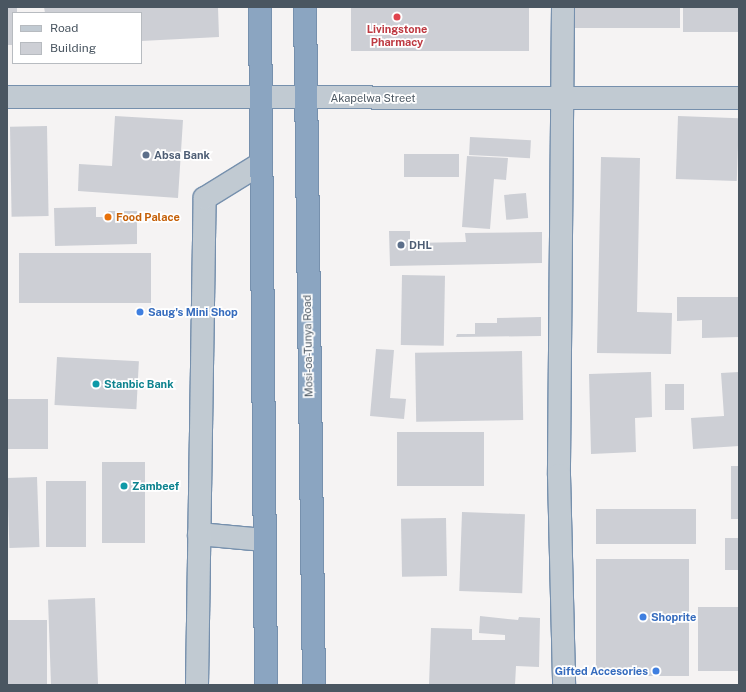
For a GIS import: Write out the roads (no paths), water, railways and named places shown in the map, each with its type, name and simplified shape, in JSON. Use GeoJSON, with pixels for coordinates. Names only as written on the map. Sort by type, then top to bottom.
{"type":"FeatureCollection","features":[{"type":"Feature","properties":{"kind":"highway"},"geometry":{"type":"LineString","coordinates":[[260,7],[259,99],[266,685]]}},
{"type":"Feature","properties":{"kind":"highway","name":"Mosi-oa-Tunya Road"},"geometry":{"type":"LineString","coordinates":[[305,7],[304,99],[314,685]]}},
{"type":"Feature","properties":{"kind":"street"},"geometry":{"type":"LineString","coordinates":[[563,7],[564,97],[559,475],[564,685]]}},
{"type":"Feature","properties":{"kind":"street","name":"Akapelwa Street"},"geometry":{"type":"LineString","coordinates":[[7,97],[259,99],[564,97],[739,98]]}},
{"type":"Feature","properties":{"kind":"street"},"geometry":{"type":"LineString","coordinates":[[197,685],[205,198],[260,164]]}},
{"type":"Feature","properties":{"kind":"street"},"geometry":{"type":"LineString","coordinates":[[199,534],[264,540]]}},
{"type":"Feature","properties":{"kind":"place","name":"Livingstone Pharmacy"},"geometry":{"type":"Point","coordinates":[397,17]}},
{"type":"Feature","properties":{"kind":"place","name":"Absa Bank"},"geometry":{"type":"Point","coordinates":[146,155]}},
{"type":"Feature","properties":{"kind":"place","name":"Food Palace"},"geometry":{"type":"Point","coordinates":[108,217]}},
{"type":"Feature","properties":{"kind":"place","name":"DHL"},"geometry":{"type":"Point","coordinates":[401,245]}},
{"type":"Feature","properties":{"kind":"place","name":"Saug's Mini Shop"},"geometry":{"type":"Point","coordinates":[140,312]}},
{"type":"Feature","properties":{"kind":"place","name":"Stanbic Bank"},"geometry":{"type":"Point","coordinates":[96,384]}},
{"type":"Feature","properties":{"kind":"place","name":"Zambeef"},"geometry":{"type":"Point","coordinates":[124,486]}},
{"type":"Feature","properties":{"kind":"place","name":"Shoprite"},"geometry":{"type":"Point","coordinates":[643,617]}},
{"type":"Feature","properties":{"kind":"place","name":"Gifted Accesories"},"geometry":{"type":"Point","coordinates":[656,671]}}]}
